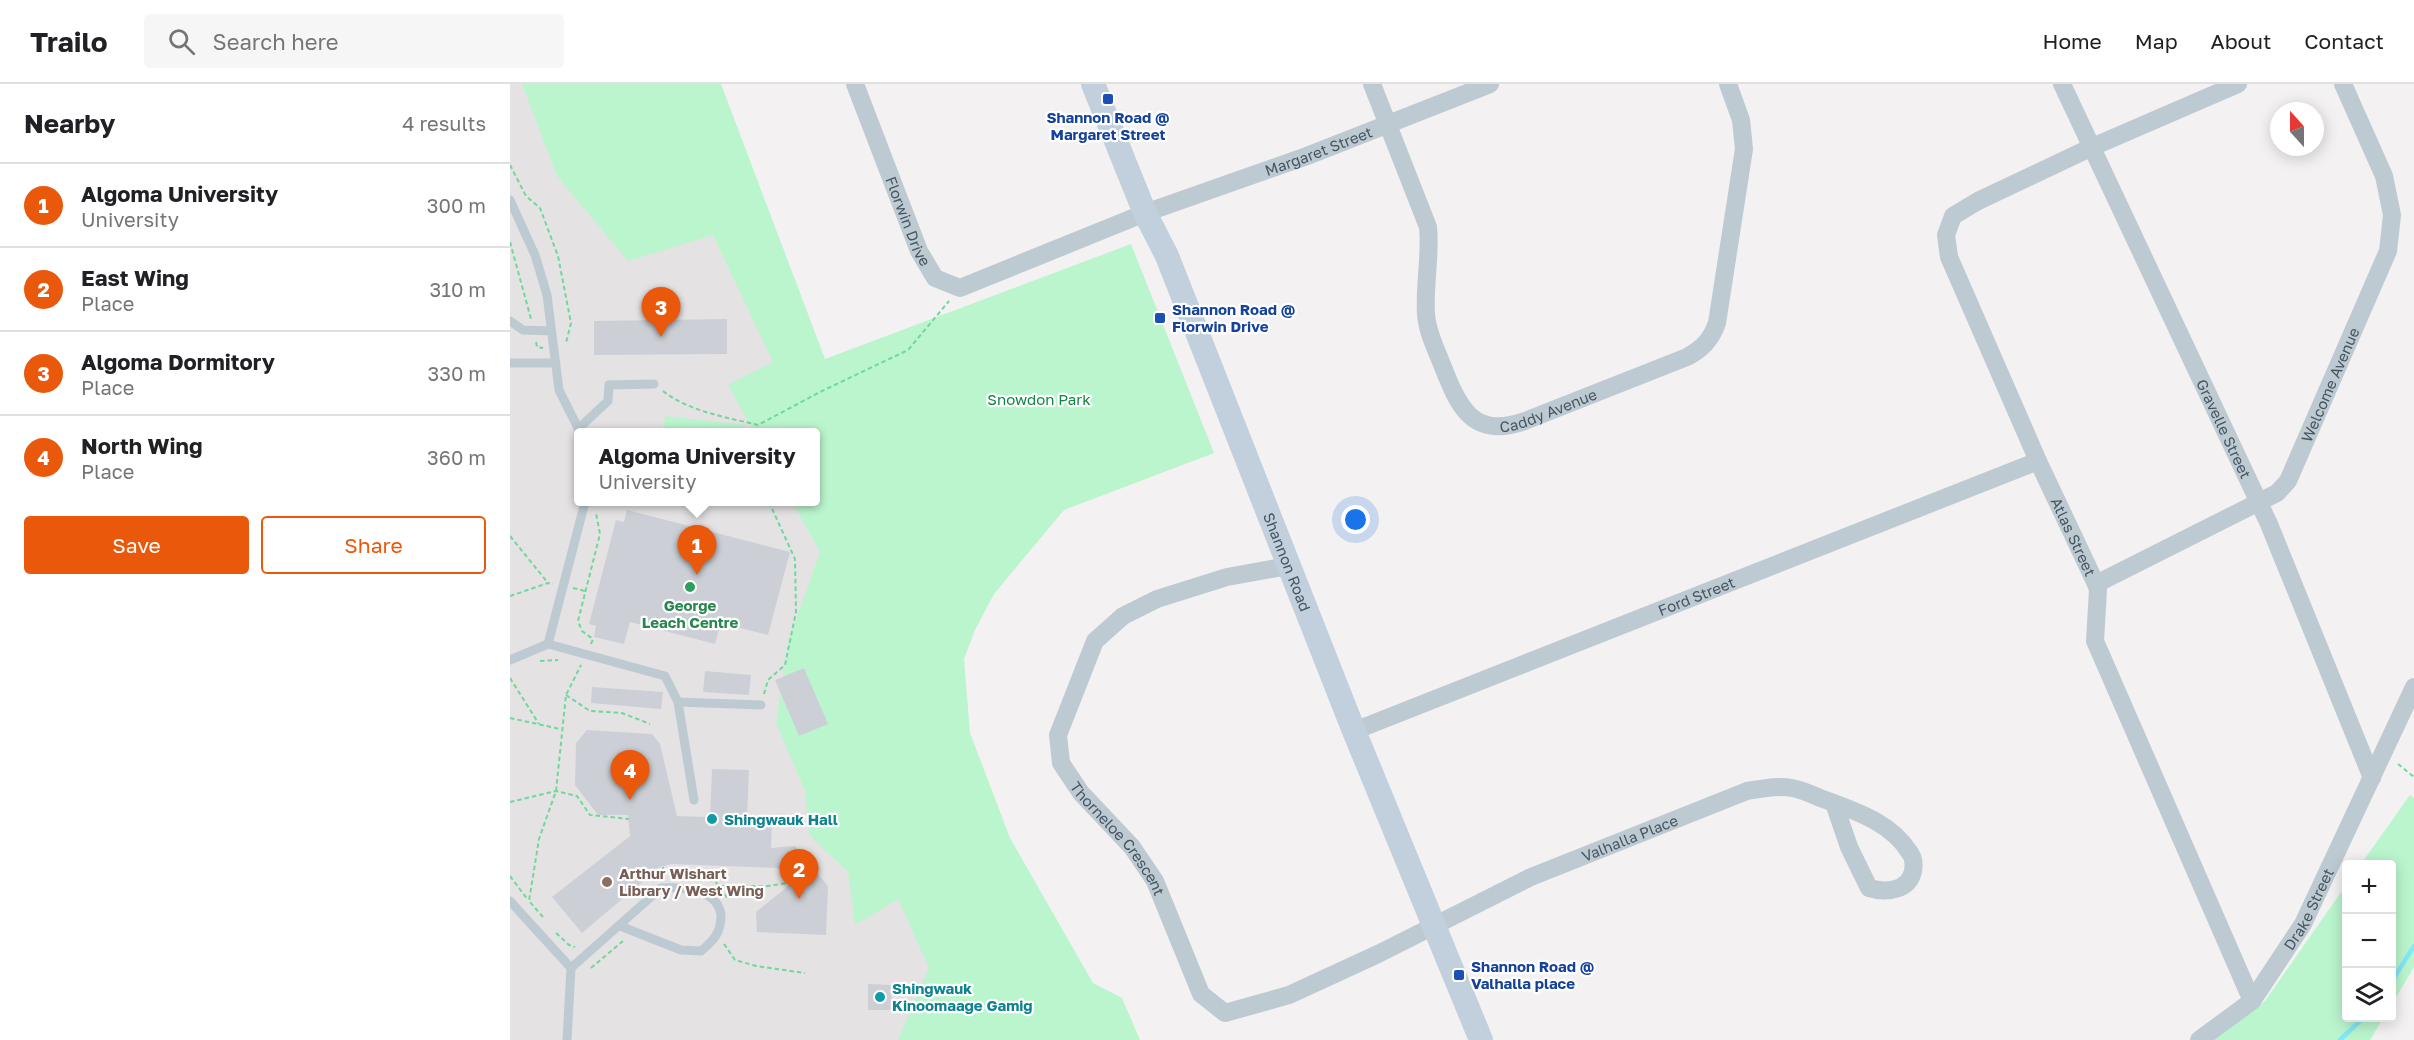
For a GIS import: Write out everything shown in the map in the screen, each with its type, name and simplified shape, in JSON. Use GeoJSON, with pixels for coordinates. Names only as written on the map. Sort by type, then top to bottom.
{"type":"FeatureCollection","features":[{"type":"Feature","properties":{"kind":"street","name":"Florwin Drive"},"geometry":{"type":"LineString","coordinates":[[855,84],[919,251],[935,278],[960,288]]}},
{"type":"Feature","properties":{"kind":"street","name":"Shannon Road"},"geometry":{"type":"LineString","coordinates":[[1093,84],[1145,213],[1167,256],[1354,731],[1481,1040]]}},
{"type":"Feature","properties":{"kind":"street","name":"Caddy Avenue"},"geometry":{"type":"LineString","coordinates":[[1372,84],[1428,227],[1430,243],[1426,316],[1428,330],[1462,408],[1485,425],[1510,426],[1687,357],[1707,343],[1717,323],[1744,149],[1741,120],[1728,84]]}},
{"type":"Feature","properties":{"kind":"street","name":"Margaret Street"},"geometry":{"type":"LineString","coordinates":[[1145,213],[1307,156],[1490,84]]}},
{"type":"Feature","properties":{"kind":"street","name":"Gravelle Street"},"geometry":{"type":"LineString","coordinates":[[2062,84],[2090,148],[2259,502],[2372,778]]}},
{"type":"Feature","properties":{"kind":"street","name":"Atlas Street"},"geometry":{"type":"LineString","coordinates":[[2238,84],[2090,148],[1978,201],[1953,216],[1946,235],[1949,257],[2038,461],[2096,584],[2098,590],[2096,641],[2252,1001]]}},
{"type":"Feature","properties":{"kind":"street","name":"Welcome Avenue"},"geometry":{"type":"LineString","coordinates":[[2096,584],[2277,493],[2288,481],[2388,251],[2392,215],[2384,176],[2343,84]]}},
{"type":"Feature","properties":{"kind":"street"},"geometry":{"type":"LineString","coordinates":[[960,288],[1145,213]]}},
{"type":"Feature","properties":{"kind":"street","name":"Ford Street"},"geometry":{"type":"LineString","coordinates":[[1354,731],[2038,461]]}},
{"type":"Feature","properties":{"kind":"street","name":"Thorneloe Crescent"},"geometry":{"type":"LineString","coordinates":[[1288,566],[1227,577],[1157,600],[1123,616],[1095,641],[1058,735],[1061,763],[1081,794],[1132,847],[1155,881],[1201,994],[1226,1013],[1289,995],[1434,926]]}},
{"type":"Feature","properties":{"kind":"street","name":"Drake Street"},"geometry":{"type":"LineString","coordinates":[[2199,1040],[2252,1001],[2303,924],[2414,687]]}},
{"type":"Feature","properties":{"kind":"street","name":"Valhalla Place"},"geometry":{"type":"LineString","coordinates":[[1434,926],[1531,877],[1747,791],[1769,787],[1792,788],[1834,803],[1868,816],[1893,833],[1911,854],[1914,865],[1912,879],[1904,886],[1881,892],[1869,888],[1849,847],[1834,803]]}},
{"type":"Feature","properties":{"kind":"lane"},"geometry":{"type":"LineString","coordinates":[[510,200],[535,255],[547,295],[559,390],[579,428]]}},
{"type":"Feature","properties":{"kind":"lane"},"geometry":{"type":"LineString","coordinates":[[510,223],[519,218]]}},
{"type":"Feature","properties":{"kind":"lane"},"geometry":{"type":"LineString","coordinates":[[510,321],[523,330],[551,331]]}},
{"type":"Feature","properties":{"kind":"lane"},"geometry":{"type":"LineString","coordinates":[[510,363],[556,363]]}},
{"type":"Feature","properties":{"kind":"lane"},"geometry":{"type":"LineString","coordinates":[[582,428],[608,401],[609,385],[654,384]]}},
{"type":"Feature","properties":{"kind":"lane"},"geometry":{"type":"LineString","coordinates":[[548,644],[584,506]]}},
{"type":"Feature","properties":{"kind":"lane"},"geometry":{"type":"LineString","coordinates":[[510,660],[548,644],[665,676],[678,702],[694,800]]}},
{"type":"Feature","properties":{"kind":"lane"},"geometry":{"type":"LineString","coordinates":[[678,702],[761,705]]}},
{"type":"Feature","properties":{"kind":"lane"},"geometry":{"type":"LineString","coordinates":[[567,1040],[571,968],[620,926],[651,895],[661,888],[696,891],[713,897],[720,907],[721,920],[717,937],[701,951],[681,950],[620,926]]}},
{"type":"Feature","properties":{"kind":"lane"},"geometry":{"type":"LineString","coordinates":[[510,901],[571,968]]}},
{"type":"Feature","properties":{"kind":"path"},"geometry":{"type":"LineString","coordinates":[[510,242],[537,347],[554,348]]}},
{"type":"Feature","properties":{"kind":"path"},"geometry":{"type":"LineString","coordinates":[[654,384],[674,399],[700,410],[758,425],[908,350],[960,288]]}},
{"type":"Feature","properties":{"kind":"path"},"geometry":{"type":"LineString","coordinates":[[761,705],[768,680],[785,665],[796,612],[795,559],[771,506]]}},
{"type":"Feature","properties":{"kind":"path"},"geometry":{"type":"LineString","coordinates":[[587,653],[593,639],[582,631],[578,621],[600,534],[595,511]]}},
{"type":"Feature","properties":{"kind":"path"},"geometry":{"type":"LineString","coordinates":[[510,536],[548,583]]}},
{"type":"Feature","properties":{"kind":"path"},"geometry":{"type":"LineString","coordinates":[[510,596],[548,583],[586,592]]}},
{"type":"Feature","properties":{"kind":"path"},"geometry":{"type":"LineString","coordinates":[[532,664],[562,659]]}},
{"type":"Feature","properties":{"kind":"path"},"geometry":{"type":"LineString","coordinates":[[529,901],[539,839],[556,791],[566,695],[582,664],[572,661]]}},
{"type":"Feature","properties":{"kind":"path"},"geometry":{"type":"LineString","coordinates":[[510,678],[539,724]]}},
{"type":"Feature","properties":{"kind":"path"},"geometry":{"type":"LineString","coordinates":[[566,695],[590,711],[622,713],[650,724]]}},
{"type":"Feature","properties":{"kind":"path"},"geometry":{"type":"LineString","coordinates":[[510,718],[561,729]]}},
{"type":"Feature","properties":{"kind":"path"},"geometry":{"type":"LineString","coordinates":[[2398,764],[2414,777]]}},
{"type":"Feature","properties":{"kind":"path"},"geometry":{"type":"LineString","coordinates":[[510,802],[556,791],[577,796],[590,815],[628,819]]}},
{"type":"Feature","properties":{"kind":"path"},"geometry":{"type":"LineString","coordinates":[[715,881],[716,866]]}},
{"type":"Feature","properties":{"kind":"path"},"geometry":{"type":"LineString","coordinates":[[510,876],[548,924]]}},
{"type":"Feature","properties":{"kind":"path"},"geometry":{"type":"LineString","coordinates":[[720,886],[768,886],[793,882]]}},
{"type":"Feature","properties":{"kind":"path"},"geometry":{"type":"LineString","coordinates":[[555,931],[569,945],[576,947],[580,960]]}},
{"type":"Feature","properties":{"kind":"shaded area"},"geometry":{"type":"Polygon","coordinates":[[[510,84],[692,84],[1055,1040],[510,1040],[510,84]]]}},
{"type":"Feature","properties":{"kind":"green space","name":"Snowdon Park"},"geometry":{"type":"Polygon","coordinates":[[[522,84],[721,84],[825,359],[1131,244],[1214,453],[1064,510],[994,594],[975,630],[964,659],[970,733],[1010,838],[1093,983],[1122,998],[1140,1040],[898,1040],[929,968],[898,899],[855,925],[848,872],[809,835],[805,791],[776,723],[788,643],[820,552],[794,506],[820,506],[820,428],[752,428],[728,385],[773,362],[713,235],[628,261],[557,176],[522,84]]]}},
{"type":"Feature","properties":{"kind":"green space"},"geometry":{"type":"Polygon","coordinates":[[[665,416],[746,425],[746,428],[664,428],[665,416]]]}},
{"type":"Feature","properties":{"kind":"green space"},"geometry":{"type":"Polygon","coordinates":[[[2410,795],[2414,798],[2414,967],[2396,997],[2396,860],[2364,860],[2410,795]]]}},
{"type":"Feature","properties":{"kind":"green space"},"geometry":{"type":"Polygon","coordinates":[[[2342,891],[2342,1022],[2381,1022],[2370,1040],[2213,1040],[2265,1001],[2342,891]]]}},
{"type":"Feature","properties":{"kind":"building"},"geometry":{"type":"Polygon","coordinates":[[[727,319],[727,354],[594,355],[594,321],[727,319]]]}},
{"type":"Feature","properties":{"kind":"building","name":"George Leach Centre"},"geometry":{"type":"Polygon","coordinates":[[[627,510],[790,552],[768,635],[721,623],[715,644],[630,622],[624,644],[594,637],[596,626],[589,624],[616,520],[624,522],[627,510]]]}},
{"type":"Feature","properties":{"kind":"building"},"geometry":{"type":"Polygon","coordinates":[[[804,668],[828,724],[799,736],[775,680],[804,668]]]}},
{"type":"Feature","properties":{"kind":"building"},"geometry":{"type":"Polygon","coordinates":[[[705,671],[751,675],[749,695],[703,692],[705,671]]]}},
{"type":"Feature","properties":{"kind":"building"},"geometry":{"type":"Polygon","coordinates":[[[592,687],[663,692],[661,709],[591,703],[592,687]]]}},
{"type":"Feature","properties":{"kind":"building"},"geometry":{"type":"Polygon","coordinates":[[[587,730],[652,734],[660,744],[677,816],[710,817],[712,769],[749,770],[747,820],[772,822],[771,848],[795,846],[828,886],[826,935],[757,932],[756,912],[793,882],[778,868],[672,864],[660,867],[582,933],[552,897],[630,836],[628,815],[598,815],[575,785],[576,743],[587,730]]]}},
{"type":"Feature","properties":{"kind":"building","name":"Shingwauk Kinoomaage Gamig"},"geometry":{"type":"Polygon","coordinates":[[[868,984],[891,985],[892,1010],[868,1010],[868,984]]]}},
{"type":"Feature","properties":{"kind":"waterway"},"geometry":{"type":"LineString","coordinates":[[2396,975],[2414,946]]}},
{"type":"Feature","properties":{"kind":"waterway"},"geometry":{"type":"LineString","coordinates":[[2340,1040],[2359,1022]]}},
{"type":"Feature","properties":{"kind":"place","name":"Shannon Road @ Margaret Street"},"geometry":{"type":"Point","coordinates":[1108,99]}},
{"type":"Feature","properties":{"kind":"place","name":"Shannon Road @ Florwin Drive"},"geometry":{"type":"Point","coordinates":[1160,318]}},
{"type":"Feature","properties":{"kind":"place","name":"Algoma Dormitory"},"geometry":{"type":"Point","coordinates":[661,337]}},
{"type":"Feature","properties":{"kind":"place","name":"Algoma University"},"geometry":{"type":"Point","coordinates":[697,575]}},
{"type":"Feature","properties":{"kind":"place","name":"George Leach Centre"},"geometry":{"type":"Point","coordinates":[690,587]}},
{"type":"Feature","properties":{"kind":"place","name":"North Wing"},"geometry":{"type":"Point","coordinates":[630,800]}},
{"type":"Feature","properties":{"kind":"place","name":"Shingwauk Hall"},"geometry":{"type":"Point","coordinates":[712,819]}},
{"type":"Feature","properties":{"kind":"place","name":"Arthur Wishart Library / West Wing"},"geometry":{"type":"Point","coordinates":[607,882]}},
{"type":"Feature","properties":{"kind":"place","name":"East Wing"},"geometry":{"type":"Point","coordinates":[799,899]}},
{"type":"Feature","properties":{"kind":"place","name":"Shannon Road @ Valhalla place"},"geometry":{"type":"Point","coordinates":[1459,975]}},
{"type":"Feature","properties":{"kind":"place","name":"Shingwauk Kinoomaage Gamig"},"geometry":{"type":"Point","coordinates":[880,997]}}]}
